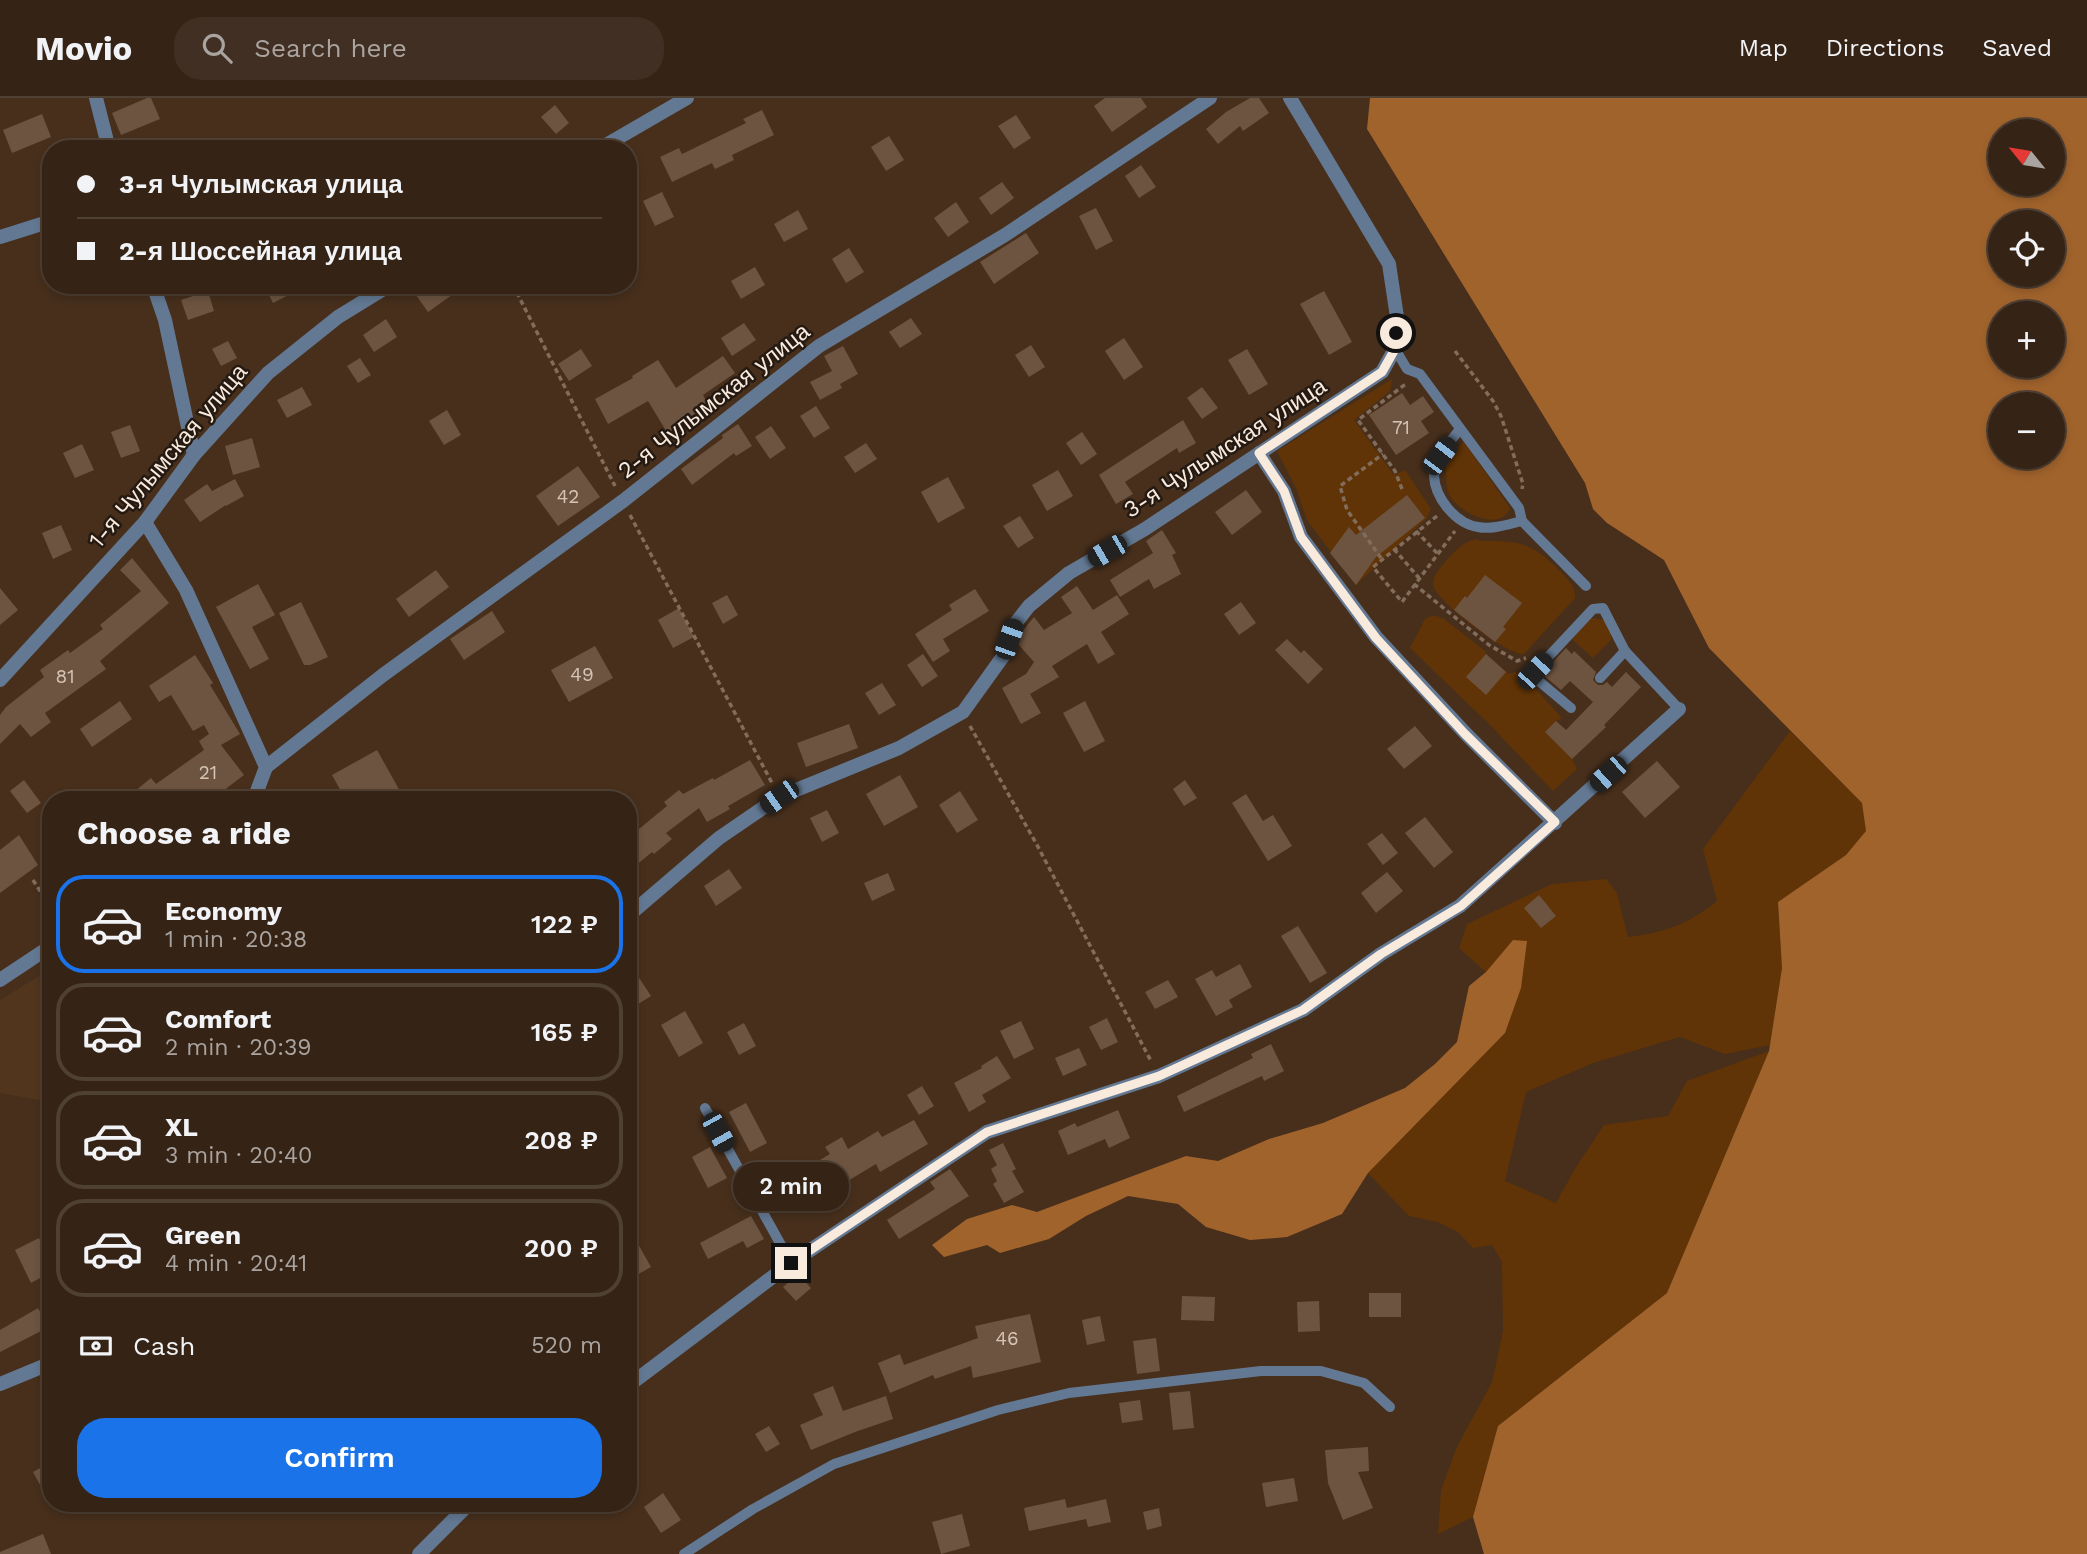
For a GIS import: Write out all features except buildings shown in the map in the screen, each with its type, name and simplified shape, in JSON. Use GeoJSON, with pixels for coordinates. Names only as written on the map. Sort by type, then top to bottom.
{"type":"FeatureCollection","features":[{"type":"Feature","properties":{"kind":"street"},"geometry":{"type":"LineString","coordinates":[[96,98],[107,140]]}},
{"type":"Feature","properties":{"kind":"street"},"geometry":{"type":"LineString","coordinates":[[615,140],[687,98]]}},
{"type":"Feature","properties":{"kind":"street","name":"2-я Чулымская улица"},"geometry":{"type":"LineString","coordinates":[[266,766],[383,675],[623,500],[819,346],[1004,234],[1210,98]]}},
{"type":"Feature","properties":{"kind":"street"},"geometry":{"type":"LineString","coordinates":[[1290,98],[1390,264],[1397,317],[1395,349]]}},
{"type":"Feature","properties":{"kind":"street"},"geometry":{"type":"LineString","coordinates":[[0,237],[42,224]]}},
{"type":"Feature","properties":{"kind":"street"},"geometry":{"type":"LineString","coordinates":[[156,294],[166,320],[194,455]]}},
{"type":"Feature","properties":{"kind":"street","name":"1-я Чулымская улица"},"geometry":{"type":"LineString","coordinates":[[0,680],[145,522],[194,455],[268,373],[338,317],[375,294]]}},
{"type":"Feature","properties":{"kind":"street","name":"3-я Чулымская улица"},"geometry":{"type":"LineString","coordinates":[[637,908],[719,838],[779,797],[899,748],[962,712],[1004,655],[1015,624],[1029,606],[1069,573],[1145,529],[1382,372],[1395,349]]}},
{"type":"Feature","properties":{"kind":"street"},"geometry":{"type":"LineString","coordinates":[[1259,453],[1284,491],[1301,537],[1376,638],[1465,734],[1555,822]]}},
{"type":"Feature","properties":{"kind":"street"},"geometry":{"type":"LineString","coordinates":[[145,522],[186,590],[266,766],[258,791]]}},
{"type":"Feature","properties":{"kind":"street"},"geometry":{"type":"LineString","coordinates":[[637,1378],[791,1263],[987,1132],[1159,1076],[1303,1010],[1381,954],[1461,906],[1679,709]]}},
{"type":"Feature","properties":{"kind":"street"},"geometry":{"type":"LineString","coordinates":[[0,980],[42,952]]}},
{"type":"Feature","properties":{"kind":"street"},"geometry":{"type":"LineString","coordinates":[[0,1384],[42,1367]]}},
{"type":"Feature","properties":{"kind":"street"},"geometry":{"type":"LineString","coordinates":[[419,1554],[461,1512]]}},
{"type":"Feature","properties":{"kind":"lane"},"geometry":{"type":"LineString","coordinates":[[1395,349],[1407,369],[1420,374],[1519,508],[1522,521],[1586,586]]}},
{"type":"Feature","properties":{"kind":"lane"},"geometry":{"type":"LineString","coordinates":[[1460,429],[1440,456],[1434,475],[1439,494],[1447,509],[1478,527],[1522,521]]}},
{"type":"Feature","properties":{"kind":"lane"},"geometry":{"type":"LineString","coordinates":[[1571,708],[1534,677],[1535,671],[1593,609],[1603,608],[1625,651],[1679,709]]}},
{"type":"Feature","properties":{"kind":"lane"},"geometry":{"type":"LineString","coordinates":[[1600,678],[1625,651]]}},
{"type":"Feature","properties":{"kind":"lane"},"geometry":{"type":"LineString","coordinates":[[705,1108],[791,1263]]}},
{"type":"Feature","properties":{"kind":"lane"},"geometry":{"type":"LineString","coordinates":[[684,1554],[753,1509],[834,1464],[998,1409],[1069,1393],[1261,1371],[1321,1370],[1364,1383],[1390,1407]]}},
{"type":"Feature","properties":{"kind":"path"},"geometry":{"type":"LineString","coordinates":[[518,294],[779,797]]}},
{"type":"Feature","properties":{"kind":"path"},"geometry":{"type":"LineString","coordinates":[[1455,351],[1493,401],[1501,416],[1523,484],[1519,508]]}},
{"type":"Feature","properties":{"kind":"path"},"geometry":{"type":"LineString","coordinates":[[1402,489],[1395,471],[1358,420],[1420,374]]}},
{"type":"Feature","properties":{"kind":"path"},"geometry":{"type":"LineString","coordinates":[[1382,559],[1347,510],[1339,486],[1383,454]]}},
{"type":"Feature","properties":{"kind":"path"},"geometry":{"type":"LineString","coordinates":[[1447,509],[1373,567],[1402,602],[1464,521]]}},
{"type":"Feature","properties":{"kind":"path"},"geometry":{"type":"LineString","coordinates":[[1416,531],[1437,553]]}},
{"type":"Feature","properties":{"kind":"path"},"geometry":{"type":"LineString","coordinates":[[1394,549],[1419,578]]}},
{"type":"Feature","properties":{"kind":"path"},"geometry":{"type":"LineString","coordinates":[[1414,584],[1489,645],[1517,661],[1529,656]]}},
{"type":"Feature","properties":{"kind":"path"},"geometry":{"type":"LineString","coordinates":[[962,712],[1037,845],[1159,1076]]}},
{"type":"Feature","properties":{"kind":"path"},"geometry":{"type":"LineString","coordinates":[[33,880],[42,894]]}},
{"type":"Feature","properties":{"kind":"shaded area"},"geometry":{"type":"Polygon","coordinates":[[[1370,98],[2087,98],[2087,1554],[1484,1554],[1473,1517],[1498,1426],[1667,1293],[1769,1051],[1782,968],[1778,902],[1846,855],[1866,831],[1862,803],[1709,648],[1664,560],[1607,523],[1593,509],[1585,483],[1367,129],[1370,98]]]}},
{"type":"Feature","properties":{"kind":"shaded area"},"geometry":{"type":"Polygon","coordinates":[[[1392,379],[1390,391],[1354,420],[1394,475],[1405,470],[1431,509],[1427,518],[1356,585],[1307,520],[1296,488],[1277,451],[1392,379]]]}},
{"type":"Feature","properties":{"kind":"shaded area"},"geometry":{"type":"Polygon","coordinates":[[[1464,442],[1510,508],[1498,519],[1489,520],[1471,514],[1450,496],[1446,480],[1448,460],[1452,451],[1464,442]]]}},
{"type":"Feature","properties":{"kind":"shaded area"},"geometry":{"type":"Polygon","coordinates":[[[1477,539],[1516,543],[1533,549],[1550,561],[1573,587],[1575,598],[1524,654],[1504,647],[1476,628],[1439,596],[1434,588],[1435,576],[1454,552],[1460,546],[1477,539]]]}},
{"type":"Feature","properties":{"kind":"shaded area"},"geometry":{"type":"Polygon","coordinates":[[[1434,615],[1444,619],[1485,651],[1509,674],[1522,674],[1562,718],[1546,733],[1572,759],[1577,769],[1553,791],[1489,724],[1410,648],[1425,619],[1434,615]]]}},
{"type":"Feature","properties":{"kind":"shaded area"},"geometry":{"type":"Polygon","coordinates":[[[1593,618],[1604,620],[1611,629],[1611,640],[1593,658],[1572,639],[1593,618]]]}},
{"type":"Feature","properties":{"kind":"shaded area"},"geometry":{"type":"Polygon","coordinates":[[[1790,731],[1862,803],[1867,831],[1846,855],[1778,902],[1782,968],[1770,1045],[1725,1054],[1680,1037],[1593,1063],[1526,1092],[1505,1181],[1556,1203],[1604,1125],[1668,1116],[1687,1081],[1769,1051],[1667,1293],[1498,1426],[1473,1517],[1438,1534],[1441,1490],[1457,1447],[1492,1382],[1503,1330],[1502,1262],[1492,1245],[1473,1248],[1458,1232],[1438,1222],[1409,1216],[1368,1173],[1505,1033],[1513,940],[1486,972],[1459,948],[1467,924],[1552,884],[1606,879],[1617,893],[1628,937],[1664,930],[1696,916],[1717,901],[1703,849],[1790,731]]]}},
{"type":"Feature","properties":{"kind":"shaded area"},"geometry":{"type":"Polygon","coordinates":[[[1513,940],[1527,941],[1521,988],[1505,1033],[1368,1173],[1342,1214],[1287,1237],[1250,1240],[1206,1227],[1178,1204],[1128,1196],[1086,1216],[1049,1239],[1000,1253],[987,1245],[944,1257],[932,1245],[967,1219],[1012,1205],[1037,1212],[1186,1156],[1218,1161],[1269,1139],[1323,1123],[1405,1088],[1457,1042],[1469,986],[1486,972],[1513,940]]]}},
{"type":"Feature","properties":{"kind":"shaded area"},"geometry":{"type":"Polygon","coordinates":[[[42,974],[42,1100],[0,1093],[0,1000],[42,974]]]}},
{"type":"Feature","properties":{"kind":"route"},"geometry":{"type":"LineString","coordinates":[[791,1263],[987,1132],[1159,1076],[1303,1010],[1381,954],[1461,906],[1555,822],[1465,734],[1376,638],[1301,537],[1284,491],[1259,453],[1382,372],[1395,349],[1396,333]]}}]}
